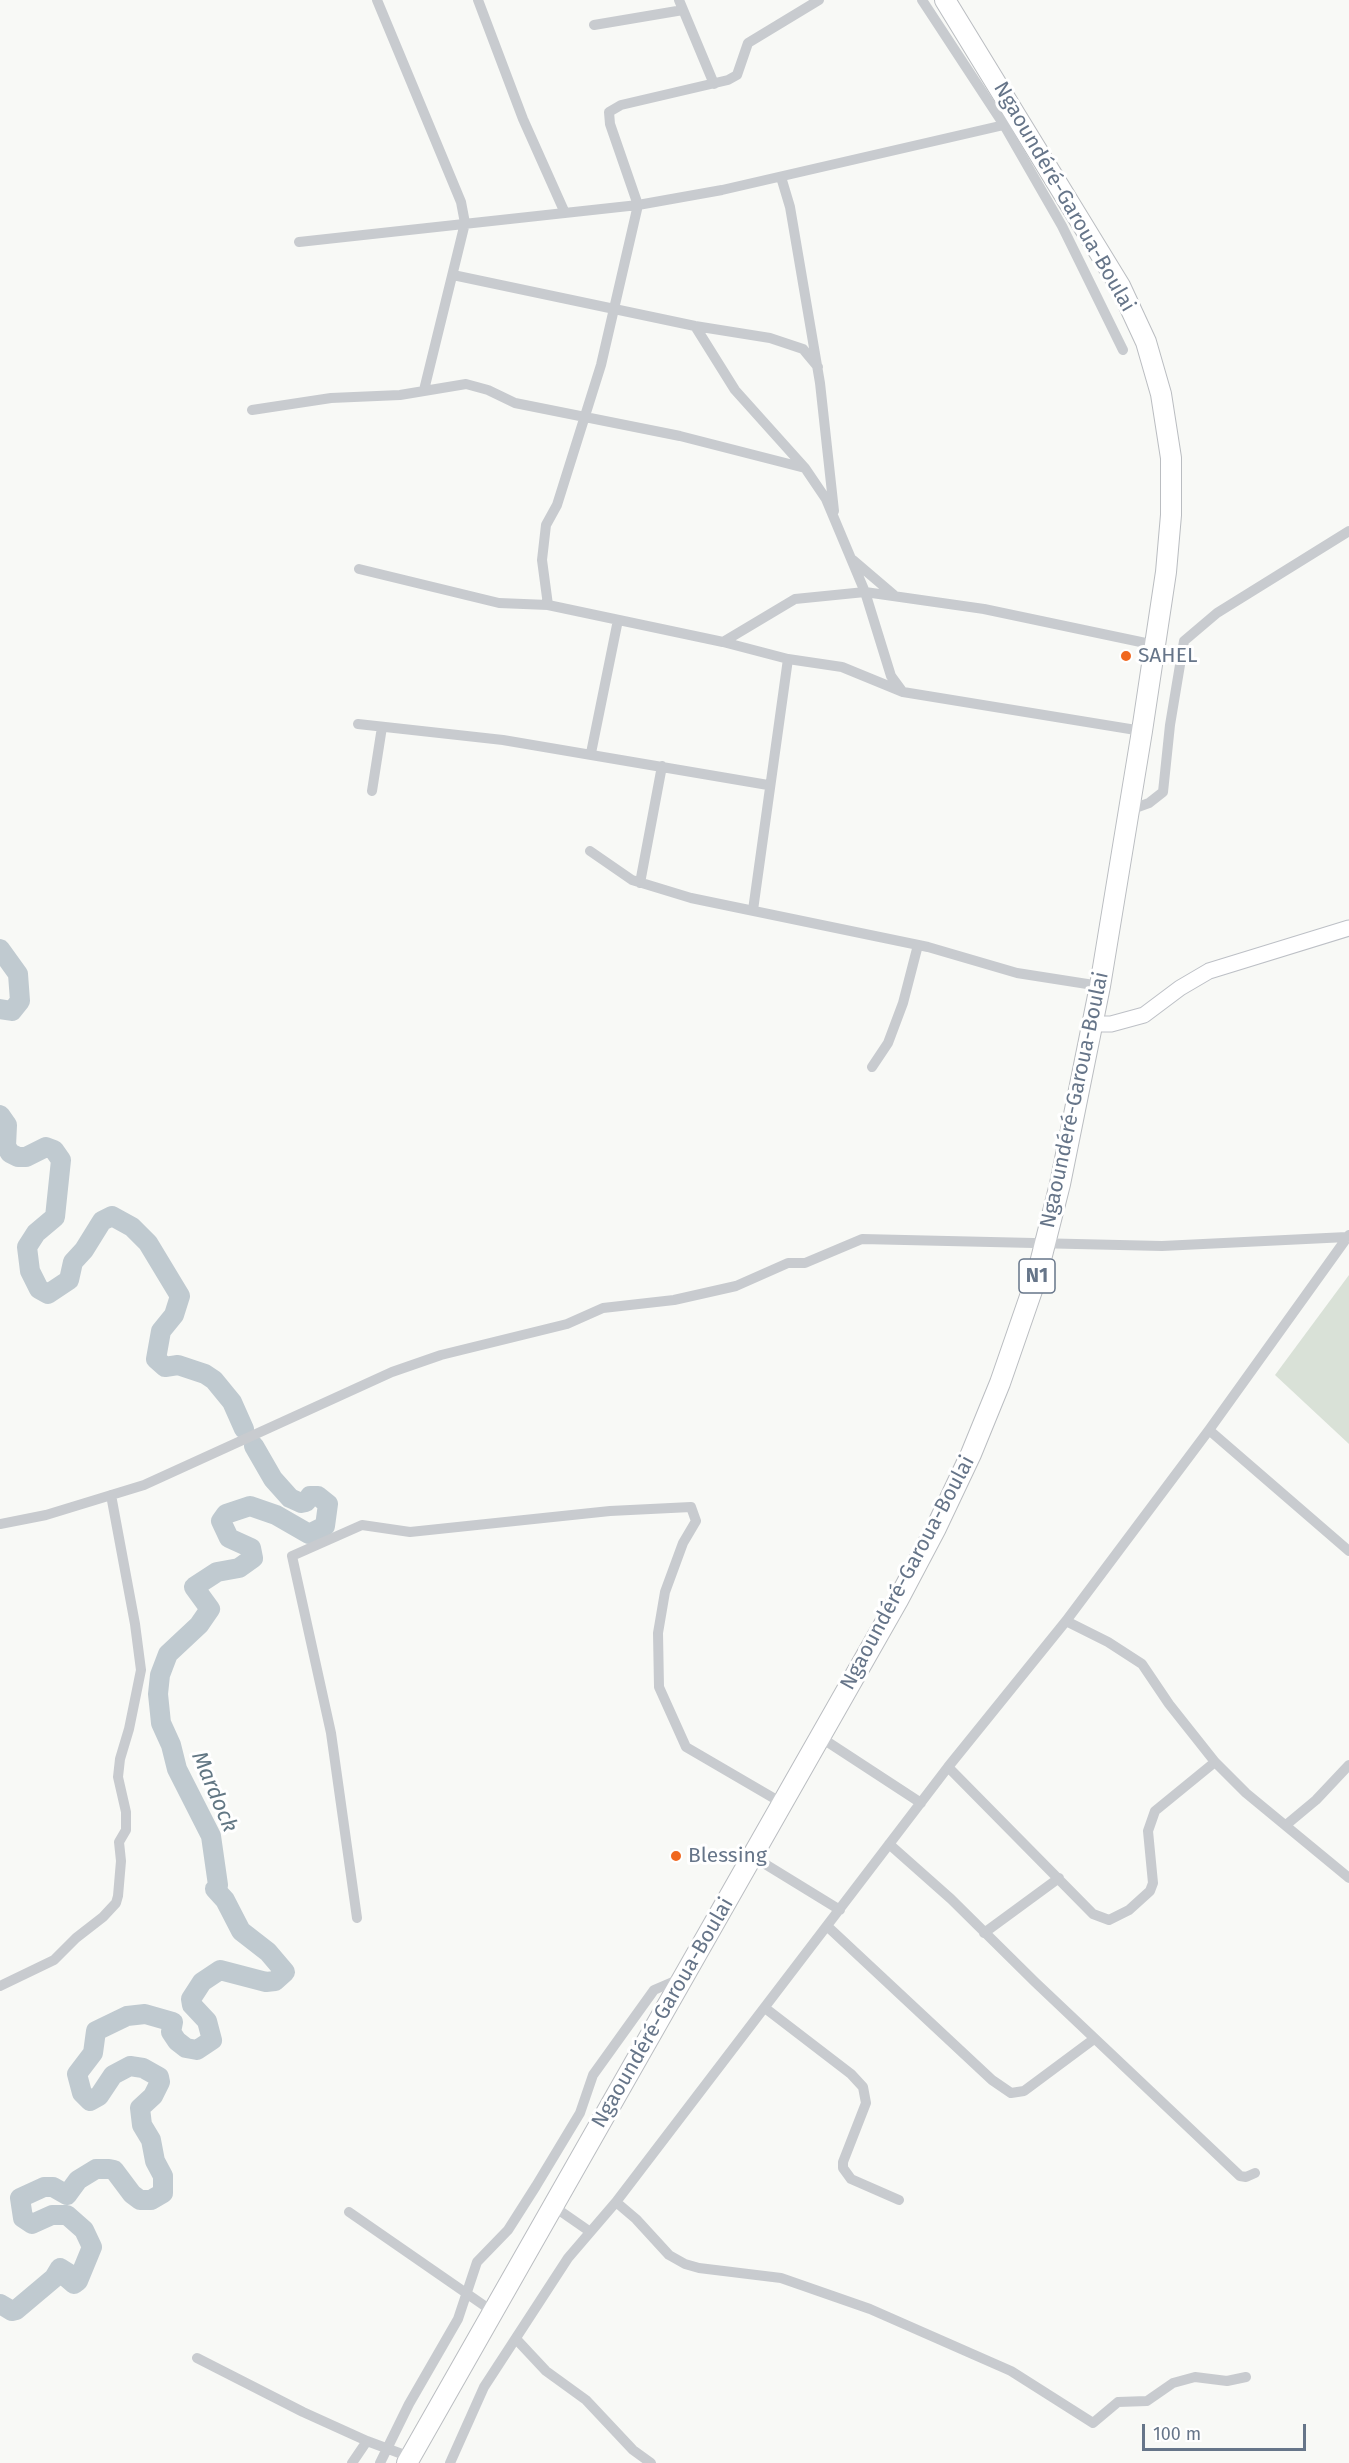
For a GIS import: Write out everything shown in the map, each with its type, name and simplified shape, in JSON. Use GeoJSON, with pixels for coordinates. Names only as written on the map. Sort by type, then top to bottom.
{"type":"FeatureCollection","features":[{"type":"Feature","properties":{"kind":"highway","name":"Ngaoundéré-Garoua-Boulai"},"geometry":{"type":"LineString","coordinates":[[408,2460],[898,1600],[971,1454],[1029,1300],[1060,1184],[1100,986],[1142,731],[1171,514],[1171,458],[1161,394],[1146,342],[1120,286],[945,0]]}},
{"type":"Feature","properties":{"kind":"street"},"geometry":{"type":"LineString","coordinates":[[377,0],[393,44],[461,202],[465,224],[424,390]]}},
{"type":"Feature","properties":{"kind":"street"},"geometry":{"type":"LineString","coordinates":[[478,0],[523,119],[565,213]]}},
{"type":"Feature","properties":{"kind":"street"},"geometry":{"type":"LineString","coordinates":[[548,605],[542,560],[546,525],[556,505],[601,365],[638,205],[610,124],[609,112],[621,105],[714,84],[737,75],[748,43],[819,0]]}},
{"type":"Feature","properties":{"kind":"street"},"geometry":{"type":"LineString","coordinates":[[922,0],[1004,125],[1062,226],[1124,350]]}},
{"type":"Feature","properties":{"kind":"street"},"geometry":{"type":"LineString","coordinates":[[594,25],[681,5],[714,84]]}},
{"type":"Feature","properties":{"kind":"street"},"geometry":{"type":"LineString","coordinates":[[975,82],[982,60]]}},
{"type":"Feature","properties":{"kind":"street"},"geometry":{"type":"LineString","coordinates":[[299,242],[638,205],[781,177],[1004,125]]}},
{"type":"Feature","properties":{"kind":"street"},"geometry":{"type":"LineString","coordinates":[[781,177],[790,207],[818,367],[836,524]]}},
{"type":"Feature","properties":{"kind":"street"},"geometry":{"type":"LineString","coordinates":[[453,275],[695,326],[770,338],[803,349],[818,367]]}},
{"type":"Feature","properties":{"kind":"street"},"geometry":{"type":"LineString","coordinates":[[695,326],[735,390],[806,468],[826,499],[865,592],[891,676],[903,692]]}},
{"type":"Feature","properties":{"kind":"street"},"geometry":{"type":"LineString","coordinates":[[252,410],[331,398],[400,395],[466,384],[488,390],[515,403],[680,436],[806,468]]}},
{"type":"Feature","properties":{"kind":"street"},"geometry":{"type":"LineString","coordinates":[[1127,811],[1149,803],[1163,792],[1170,725],[1184,641],[1217,613],[1349,531]]}},
{"type":"Feature","properties":{"kind":"street"},"geometry":{"type":"LineString","coordinates":[[849,555],[873,579],[894,595]]}},
{"type":"Feature","properties":{"kind":"street"},"geometry":{"type":"LineString","coordinates":[[359,569],[499,603],[548,605],[723,642],[788,659],[842,667],[903,692],[1142,731]]}},
{"type":"Feature","properties":{"kind":"street"},"geometry":{"type":"LineString","coordinates":[[723,642],[795,599],[865,592],[984,609],[1155,645]]}},
{"type":"Feature","properties":{"kind":"street"},"geometry":{"type":"LineString","coordinates":[[591,753],[618,620]]}},
{"type":"Feature","properties":{"kind":"street"},"geometry":{"type":"LineString","coordinates":[[753,910],[768,785],[788,659]]}},
{"type":"Feature","properties":{"kind":"street"},"geometry":{"type":"LineString","coordinates":[[358,724],[503,740],[591,753],[768,785]]}},
{"type":"Feature","properties":{"kind":"street"},"geometry":{"type":"LineString","coordinates":[[372,791],[382,727]]}},
{"type":"Feature","properties":{"kind":"street"},"geometry":{"type":"LineString","coordinates":[[640,882],[662,766]]}},
{"type":"Feature","properties":{"kind":"street"},"geometry":{"type":"LineString","coordinates":[[590,851],[640,882],[691,898],[918,945],[1017,973],[1100,986]]}},
{"type":"Feature","properties":{"kind":"street"},"geometry":{"type":"LineString","coordinates":[[1092,1024],[1111,1024],[1144,1015],[1209,970],[1349,928]]}},
{"type":"Feature","properties":{"kind":"street"},"geometry":{"type":"LineString","coordinates":[[872,1067],[888,1043],[903,1003],[918,945]]}},
{"type":"Feature","properties":{"kind":"street"},"geometry":{"type":"LineString","coordinates":[[0,1524],[46,1515],[144,1485],[392,1372],[441,1354],[567,1324],[603,1308],[674,1300],[736,1286],[788,1263],[806,1263],[862,1239],[1162,1246],[1348,1236]]}},
{"type":"Feature","properties":{"kind":"street"},"geometry":{"type":"LineString","coordinates":[[450,2463],[484,2387],[517,2340],[542,2296],[589,2231],[616,2202],[948,1767],[1066,1621],[1209,1430],[1348,1236]]}},
{"type":"Feature","properties":{"kind":"street"},"geometry":{"type":"LineString","coordinates":[[1209,1430],[1349,1551]]}},
{"type":"Feature","properties":{"kind":"street"},"geometry":{"type":"LineString","coordinates":[[0,1986],[54,1960],[76,1938],[103,1917],[116,1903],[118,1896],[121,1861],[119,1842],[126,1830],[126,1812],[118,1777],[120,1759],[129,1729],[141,1670],[135,1624],[111,1495]]}},
{"type":"Feature","properties":{"kind":"street"},"geometry":{"type":"LineString","coordinates":[[357,1918],[331,1733],[292,1556],[362,1526],[410,1532],[610,1511],[691,1507],[696,1521],[683,1543],[665,1592],[658,1633],[659,1687],[686,1747],[782,1803]]}},
{"type":"Feature","properties":{"kind":"street"},"geometry":{"type":"LineString","coordinates":[[1066,1621],[1108,1642],[1142,1664],[1175,1712],[1215,1762],[1246,1793],[1347,1871]]}},
{"type":"Feature","properties":{"kind":"street"},"geometry":{"type":"LineString","coordinates":[[820,1737],[921,1803]]}},
{"type":"Feature","properties":{"kind":"street"},"geometry":{"type":"LineString","coordinates":[[948,1767],[1093,1914],[1109,1920],[1129,1910],[1150,1891],[1153,1883],[1148,1832],[1155,1811],[1215,1762]]}},
{"type":"Feature","properties":{"kind":"street"},"geometry":{"type":"LineString","coordinates":[[1286,1825],[1316,1800],[1349,1765]]}},
{"type":"Feature","properties":{"kind":"street"},"geometry":{"type":"LineString","coordinates":[[889,1844],[1240,2176],[1246,2177],[1255,2173]]}},
{"type":"Feature","properties":{"kind":"street"},"geometry":{"type":"LineString","coordinates":[[752,1856],[840,1910]]}},
{"type":"Feature","properties":{"kind":"street"},"geometry":{"type":"LineString","coordinates":[[984,1933],[1059,1878]]}},
{"type":"Feature","properties":{"kind":"street"},"geometry":{"type":"LineString","coordinates":[[827,1926],[992,2080],[1011,2093],[1024,2091],[1094,2039]]}},
{"type":"Feature","properties":{"kind":"street"},"geometry":{"type":"LineString","coordinates":[[380,2463],[409,2404],[458,2319],[477,2262],[508,2230],[536,2186],[580,2113],[593,2075],[654,1990],[683,1977]]}},
{"type":"Feature","properties":{"kind":"street"},"geometry":{"type":"LineString","coordinates":[[765,2008],[851,2074],[863,2087],[866,2103],[843,2168],[851,2179],[899,2200]]}},
{"type":"Feature","properties":{"kind":"street"},"geometry":{"type":"LineString","coordinates":[[616,2202],[636,2219],[663,2249],[685,2264],[699,2268],[782,2278],[870,2309],[1011,2371],[1093,2423],[1118,2402],[1147,2401],[1173,2383],[1195,2377],[1227,2381],[1246,2377]]}},
{"type":"Feature","properties":{"kind":"street"},"geometry":{"type":"LineString","coordinates":[[553,2206],[589,2231]]}},
{"type":"Feature","properties":{"kind":"street"},"geometry":{"type":"LineString","coordinates":[[349,2212],[492,2311]]}},
{"type":"Feature","properties":{"kind":"street"},"geometry":{"type":"LineString","coordinates":[[517,2340],[546,2371],[574,2389],[628,2445],[651,2463]]}},
{"type":"Feature","properties":{"kind":"street"},"geometry":{"type":"LineString","coordinates":[[197,2358],[408,2460]]}},
{"type":"Feature","properties":{"kind":"street"},"geometry":{"type":"LineString","coordinates":[[352,2463],[367,2441]]}},
{"type":"Feature","properties":{"kind":"shaded area"},"geometry":{"type":"Polygon","coordinates":[[[1349,1275],[1349,1444],[1275,1375],[1349,1275]]]}},
{"type":"Feature","properties":{"kind":"waterway","name":"Mardock"},"geometry":{"type":"LineString","coordinates":[[0,949],[18,974],[20,1001],[12,1011],[0,1009]]}},
{"type":"Feature","properties":{"kind":"waterway","name":"Mardock"},"geometry":{"type":"LineString","coordinates":[[0,1115],[7,1125],[6,1146],[10,1153],[18,1157],[26,1157],[46,1147],[54,1150],[61,1160],[55,1217],[36,1233],[27,1247],[30,1271],[39,1289],[48,1294],[69,1280],[73,1262],[84,1250],[102,1221],[112,1216],[132,1227],[148,1243],[180,1296],[174,1315],[161,1331],[156,1359],[165,1367],[178,1365],[205,1374],[214,1380],[232,1402],[244,1429]]}},
{"type":"Feature","properties":{"kind":"waterway","name":"Mardock"},"geometry":{"type":"LineString","coordinates":[[0,2304],[12,2311],[16,2310],[54,2278],[60,2268],[68,2273],[67,2278],[74,2284],[78,2281],[92,2247],[84,2230],[67,2215],[52,2215],[32,2224],[23,2218],[20,2198],[44,2187],[53,2187],[67,2195],[78,2180],[96,2169],[114,2170],[132,2194],[140,2200],[151,2200],[163,2193],[163,2176],[155,2161],[151,2140],[142,2125],[140,2108],[153,2096],[160,2082],[159,2077],[143,2068],[130,2066],[113,2075],[99,2096],[90,2101],[82,2093],[77,2074],[93,2053],[96,2031],[127,2016],[145,2014],[173,2022],[171,2032],[177,2041],[186,2048],[197,2050],[212,2040],[207,2021],[192,2005],[191,1999],[202,1982],[220,1970],[266,1982],[275,1981],[285,1972],[268,1952],[241,1931],[225,1900],[215,1889],[217,1890],[218,1885],[211,1836],[177,1769],[171,1745],[161,1723],[158,1694],[160,1675],[168,1654],[199,1625],[210,1609],[194,1587],[217,1572],[239,1568],[253,1558],[251,1548],[229,1538],[221,1521],[226,1514],[250,1506],[276,1515],[309,1534],[325,1526],[328,1504],[318,1496],[310,1496],[306,1502],[301,1503],[290,1498],[273,1479],[254,1446]]}},
{"type":"Feature","properties":{"kind":"place","name":"SAHEL"},"geometry":{"type":"Point","coordinates":[1126,656]}},
{"type":"Feature","properties":{"kind":"place","name":"Blessing"},"geometry":{"type":"Point","coordinates":[676,1856]}}]}
